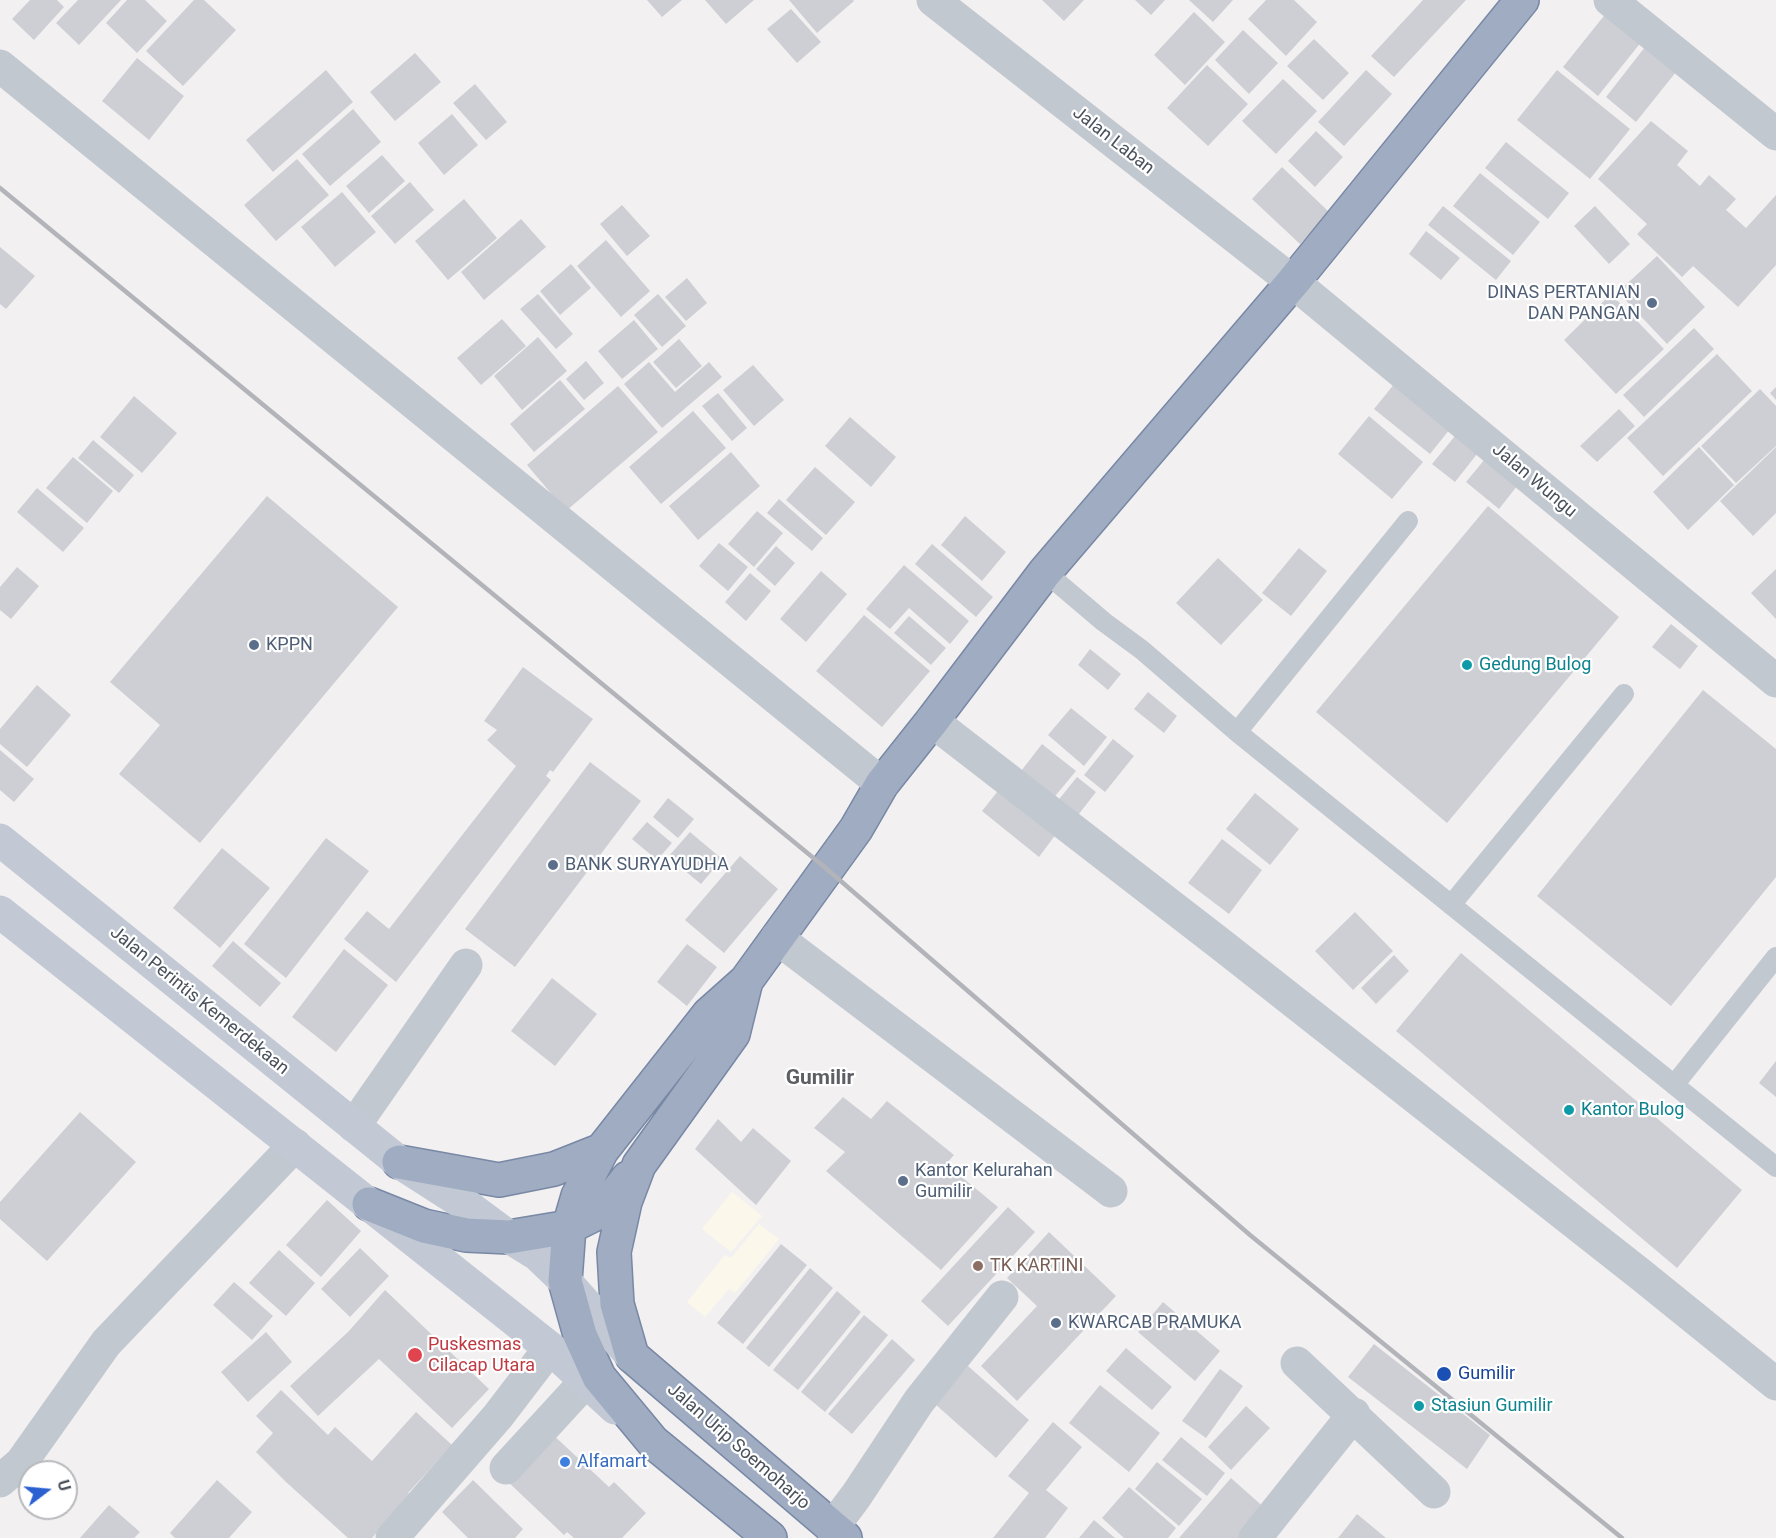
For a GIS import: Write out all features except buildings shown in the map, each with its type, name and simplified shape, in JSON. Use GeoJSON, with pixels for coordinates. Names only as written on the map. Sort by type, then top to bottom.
{"type":"FeatureCollection","features":[{"type":"Feature","properties":{"kind":"highway"},"geometry":{"type":"LineString","coordinates":[[770,1538],[653,1442],[599,1377],[580,1335],[565,1281],[569,1227],[578,1196],[602,1150],[709,1014],[746,981],[856,829],[882,784],[1045,572],[1293,282],[1522,0]]}},
{"type":"Feature","properties":{"kind":"highway"},"geometry":{"type":"LineString","coordinates":[[369,1204],[424,1226],[466,1235],[509,1237],[569,1227],[603,1210],[639,1165],[733,1034],[746,981]]}},
{"type":"Feature","properties":{"kind":"highway"},"geometry":{"type":"LineString","coordinates":[[399,1162],[499,1179],[554,1168],[602,1150]]}},
{"type":"Feature","properties":{"kind":"highway"},"geometry":{"type":"LineString","coordinates":[[632,1356],[618,1304],[614,1252],[625,1202],[639,1165]]}},
{"type":"Feature","properties":{"kind":"highway","name":"Jalan Urip Soemoharjo"},"geometry":{"type":"LineString","coordinates":[[632,1356],[838,1533]]}},
{"type":"Feature","properties":{"kind":"main road","name":"Jalan Perintis Kemerdekaan"},"geometry":{"type":"LineString","coordinates":[[0,840],[399,1162],[466,1205],[538,1256],[565,1281],[632,1356]]}},
{"type":"Feature","properties":{"kind":"main road"},"geometry":{"type":"LineString","coordinates":[[0,912],[550,1348],[653,1442]]}},
{"type":"Feature","properties":{"kind":"street","name":"Jalan Laban"},"geometry":{"type":"LineString","coordinates":[[933,0],[1293,282]]}},
{"type":"Feature","properties":{"kind":"street"},"geometry":{"type":"LineString","coordinates":[[1610,0],[1776,134]]}},
{"type":"Feature","properties":{"kind":"street"},"geometry":{"type":"LineString","coordinates":[[0,66],[882,784]]}},
{"type":"Feature","properties":{"kind":"street","name":"Jalan Wungu"},"geometry":{"type":"LineString","coordinates":[[1293,282],[1776,681]]}},
{"type":"Feature","properties":{"kind":"street"},"geometry":{"type":"LineString","coordinates":[[932,721],[1232,953],[1776,1384]]}},
{"type":"Feature","properties":{"kind":"street"},"geometry":{"type":"LineString","coordinates":[[777,938],[1111,1191]]}},
{"type":"Feature","properties":{"kind":"street"},"geometry":{"type":"LineString","coordinates":[[354,1126],[466,965]]}},
{"type":"Feature","properties":{"kind":"street"},"geometry":{"type":"LineString","coordinates":[[0,1481],[21,1463],[106,1343],[295,1145]]}},
{"type":"Feature","properties":{"kind":"street"},"geometry":{"type":"LineString","coordinates":[[838,1533],[856,1496],[919,1401],[1002,1297]]}},
{"type":"Feature","properties":{"kind":"street"},"geometry":{"type":"LineString","coordinates":[[392,1538],[498,1416],[550,1348]]}},
{"type":"Feature","properties":{"kind":"street"},"geometry":{"type":"LineString","coordinates":[[1297,1363],[1354,1414],[1434,1492]]}},
{"type":"Feature","properties":{"kind":"street"},"geometry":{"type":"LineString","coordinates":[[506,1468],[585,1382]]}},
{"type":"Feature","properties":{"kind":"street"},"geometry":{"type":"LineString","coordinates":[[1255,1538],[1354,1414]]}},
{"type":"Feature","properties":{"kind":"lane"},"geometry":{"type":"LineString","coordinates":[[1237,732],[1408,521]]}},
{"type":"Feature","properties":{"kind":"lane"},"geometry":{"type":"LineString","coordinates":[[1045,572],[1104,622],[1142,650],[1237,732],[1776,1167]]}},
{"type":"Feature","properties":{"kind":"lane"},"geometry":{"type":"LineString","coordinates":[[1451,905],[1624,694]]}},
{"type":"Feature","properties":{"kind":"lane"},"geometry":{"type":"LineString","coordinates":[[1674,1085],[1776,957]]}},
{"type":"Feature","properties":{"kind":"shaded area"},"geometry":{"type":"Polygon","coordinates":[[[732,1192],[762,1216],[731,1252],[702,1229],[732,1192]]]}},
{"type":"Feature","properties":{"kind":"shaded area"},"geometry":{"type":"Polygon","coordinates":[[[759,1224],[779,1239],[735,1293],[729,1289],[705,1317],[687,1302],[725,1255],[731,1258],[759,1224]]]}},
{"type":"Feature","properties":{"kind":"railway"},"geometry":{"type":"LineString","coordinates":[[0,188],[828,870],[1250,1235],[1622,1538]]}},
{"type":"Feature","properties":{"kind":"place","name":"DINAS PERTANIAN DAN PANGAN"},"geometry":{"type":"Point","coordinates":[1652,303]}},
{"type":"Feature","properties":{"kind":"place","name":"KPPN"},"geometry":{"type":"Point","coordinates":[254,645]}},
{"type":"Feature","properties":{"kind":"place","name":"Gedung Bulog"},"geometry":{"type":"Point","coordinates":[1467,665]}},
{"type":"Feature","properties":{"kind":"place","name":"BANK SURYAYUDHA"},"geometry":{"type":"Point","coordinates":[553,865]}},
{"type":"Feature","properties":{"kind":"place","name":"Kantor Bulog"},"geometry":{"type":"Point","coordinates":[1569,1110]}},
{"type":"Feature","properties":{"kind":"place","name":"Kantor Kelurahan Gumilir"},"geometry":{"type":"Point","coordinates":[903,1181]}},
{"type":"Feature","properties":{"kind":"place","name":"TK KARTINI"},"geometry":{"type":"Point","coordinates":[978,1266]}},
{"type":"Feature","properties":{"kind":"place","name":"KWARCAB PRAMUKA"},"geometry":{"type":"Point","coordinates":[1056,1323]}},
{"type":"Feature","properties":{"kind":"place","name":"Puskesmas Cilacap Utara"},"geometry":{"type":"Point","coordinates":[415,1355]}},
{"type":"Feature","properties":{"kind":"place","name":"Gumilir"},"geometry":{"type":"Point","coordinates":[1444,1374]}},
{"type":"Feature","properties":{"kind":"place","name":"Stasiun Gumilir"},"geometry":{"type":"Point","coordinates":[1419,1406]}},
{"type":"Feature","properties":{"kind":"place","name":"Alfamart"},"geometry":{"type":"Point","coordinates":[565,1462]}},
{"type":"Feature","properties":{"kind":"district","name":"Gumilir"},"geometry":{"type":"Point","coordinates":[820,1079]}}]}
